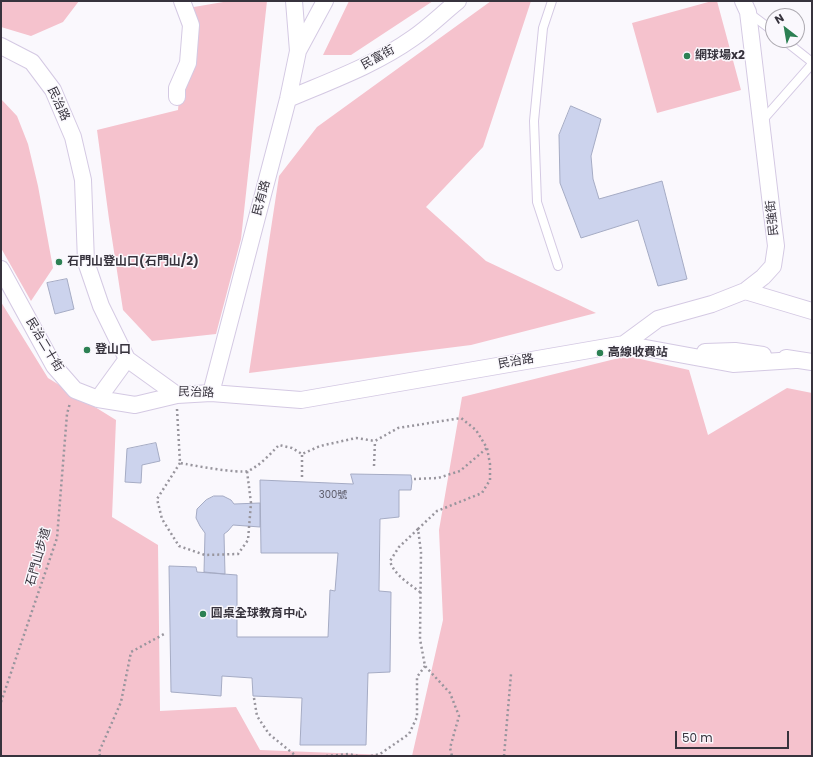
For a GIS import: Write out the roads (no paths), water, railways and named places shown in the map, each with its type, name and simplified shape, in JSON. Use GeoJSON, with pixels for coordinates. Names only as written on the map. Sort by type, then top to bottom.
{"type":"FeatureCollection","features":[{"type":"Feature","properties":{"kind":"street"},"geometry":{"type":"LineString","coordinates":[[177,97],[177,88],[188,63],[191,25],[182,1]]}},
{"type":"Feature","properties":{"kind":"street","name":"民有路"},"geometry":{"type":"LineString","coordinates":[[212,393],[288,99],[298,52],[294,1]]}},
{"type":"Feature","properties":{"kind":"street"},"geometry":{"type":"LineString","coordinates":[[298,52],[325,1]]}},
{"type":"Feature","properties":{"kind":"street","name":"民富街"},"geometry":{"type":"LineString","coordinates":[[288,99],[356,71],[386,54],[413,38],[458,1]]}},
{"type":"Feature","properties":{"kind":"street","name":"民強街"},"geometry":{"type":"LineString","coordinates":[[624,344],[658,319],[712,304],[745,291],[763,277],[773,266],[776,246],[746,7]]}},
{"type":"Feature","properties":{"kind":"street","name":"民治路"},"geometry":{"type":"LineString","coordinates":[[1,46],[32,62],[54,90],[73,137],[83,180],[86,262],[101,306],[127,359],[176,395],[212,393],[301,400],[624,344]]}},
{"type":"Feature","properties":{"kind":"street","name":"民治二十街"},"geometry":{"type":"LineString","coordinates":[[1,269],[54,366],[75,390],[98,399],[135,405],[176,395]]}},
{"type":"Feature","properties":{"kind":"street"},"geometry":{"type":"LineString","coordinates":[[745,291],[812,311]]}},
{"type":"Feature","properties":{"kind":"street"},"geometry":{"type":"LineString","coordinates":[[624,344],[672,352],[736,351],[812,362]]}},
{"type":"Feature","properties":{"kind":"street"},"geometry":{"type":"LineString","coordinates":[[98,399],[127,359]]}},
{"type":"Feature","properties":{"kind":"lane"},"geometry":{"type":"LineString","coordinates":[[552,1],[544,28],[534,121],[537,202],[558,266]]}},
{"type":"Feature","properties":{"kind":"lane"},"geometry":{"type":"LineString","coordinates":[[746,7],[765,24]]}},
{"type":"Feature","properties":{"kind":"lane"},"geometry":{"type":"LineString","coordinates":[[761,122],[812,63],[794,48]]}},
{"type":"Feature","properties":{"kind":"place","name":"網球場x2"},"geometry":{"type":"Point","coordinates":[687,56]}},
{"type":"Feature","properties":{"kind":"place","name":"石門山登山口(石門山/2)"},"geometry":{"type":"Point","coordinates":[59,262]}},
{"type":"Feature","properties":{"kind":"place","name":"登山口"},"geometry":{"type":"Point","coordinates":[87,350]}},
{"type":"Feature","properties":{"kind":"place","name":"高線收費站"},"geometry":{"type":"Point","coordinates":[600,353]}},
{"type":"Feature","properties":{"kind":"place","name":"圓桌全球教育中心"},"geometry":{"type":"Point","coordinates":[203,614]}}]}
